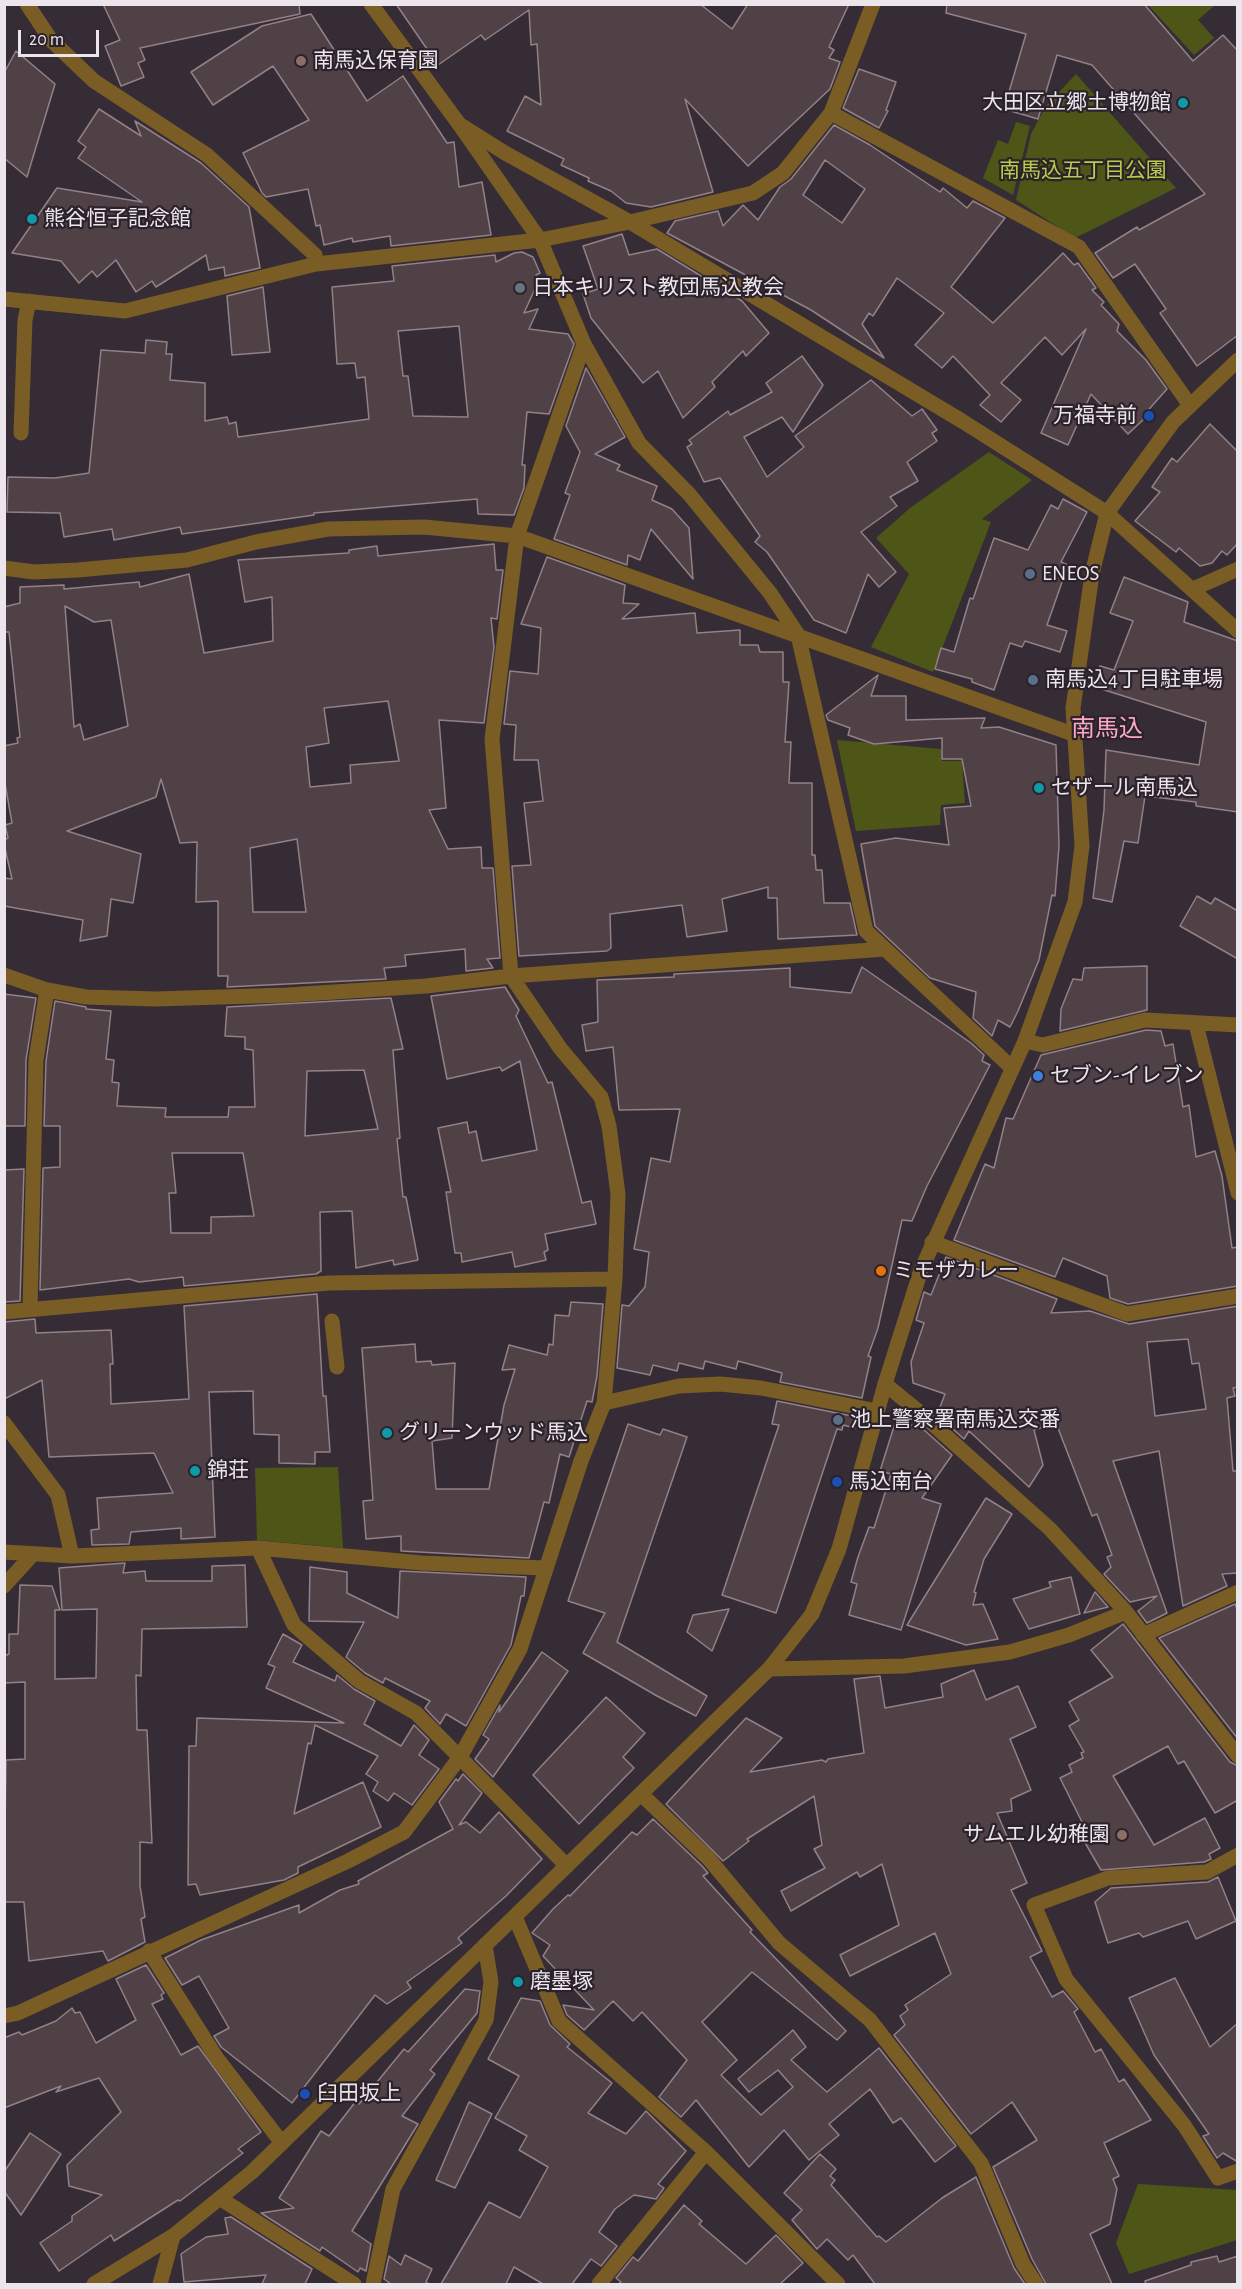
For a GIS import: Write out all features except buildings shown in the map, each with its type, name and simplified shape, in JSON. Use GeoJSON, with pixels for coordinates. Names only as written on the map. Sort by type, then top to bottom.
{"type":"FeatureCollection","features":[{"type":"Feature","properties":{"kind":"street"},"geometry":{"type":"LineString","coordinates":[[27,4],[51,40],[94,81],[207,155],[315,255],[316,264]]}},
{"type":"Feature","properties":{"kind":"street"},"geometry":{"type":"LineString","coordinates":[[370,4],[459,124],[540,240],[584,344],[639,443],[688,494],[748,566],[770,593],[798,635],[866,931],[1012,1068]]}},
{"type":"Feature","properties":{"kind":"street"},"geometry":{"type":"LineString","coordinates":[[4,299],[125,311],[316,264],[540,240],[630,222],[762,188],[783,173],[831,113],[873,4]]}},
{"type":"Feature","properties":{"kind":"street"},"geometry":{"type":"LineString","coordinates":[[831,113],[1079,247],[1189,404]]}},
{"type":"Feature","properties":{"kind":"street"},"geometry":{"type":"LineString","coordinates":[[459,124],[630,222],[962,421],[1107,513],[1238,631]]}},
{"type":"Feature","properties":{"kind":"street"},"geometry":{"type":"LineString","coordinates":[[21,433],[25,320],[29,301]]}},
{"type":"Feature","properties":{"kind":"street"},"geometry":{"type":"LineString","coordinates":[[4,2016],[18,2013],[348,1861],[404,1832],[460,1757],[520,1649],[545,1568],[604,1403],[615,1279],[618,1194],[609,1126],[601,1097],[560,1048],[511,976],[492,739],[517,536],[584,344]]}},
{"type":"Feature","properties":{"kind":"street"},"geometry":{"type":"LineString","coordinates":[[94,2284],[173,2236],[221,2199],[282,2143],[769,1669],[803,1629],[820,1599],[839,1549],[908,1307],[932,1242],[1025,1041],[1070,920],[1078,883],[1082,846],[1073,734],[1074,708],[1086,611],[1107,513],[1158,441],[1189,404],[1238,360]]}},
{"type":"Feature","properties":{"kind":"street"},"geometry":{"type":"LineString","coordinates":[[4,568],[34,572],[187,560],[256,542],[328,529],[424,527],[517,536],[1073,734]]}},
{"type":"Feature","properties":{"kind":"street"},"geometry":{"type":"LineString","coordinates":[[1193,590],[1238,569]]}},
{"type":"Feature","properties":{"kind":"street"},"geometry":{"type":"LineString","coordinates":[[4,975],[47,990],[86,997],[155,999],[288,995],[426,986],[511,976],[885,949]]}},
{"type":"Feature","properties":{"kind":"street"},"geometry":{"type":"LineString","coordinates":[[30,1308],[36,1060],[47,990]]}},
{"type":"Feature","properties":{"kind":"street"},"geometry":{"type":"LineString","coordinates":[[1025,1041],[1043,1045],[1145,1020],[1238,1025]]}},
{"type":"Feature","properties":{"kind":"street"},"geometry":{"type":"LineString","coordinates":[[1196,1024],[1238,1192]]}},
{"type":"Feature","properties":{"kind":"street"},"geometry":{"type":"LineString","coordinates":[[932,1242],[1127,1314],[1238,1296]]}},
{"type":"Feature","properties":{"kind":"street"},"geometry":{"type":"LineString","coordinates":[[4,1312],[328,1283],[615,1279]]}},
{"type":"Feature","properties":{"kind":"street"},"geometry":{"type":"LineString","coordinates":[[332,1321],[337,1367]]}},
{"type":"Feature","properties":{"kind":"street"},"geometry":{"type":"LineString","coordinates":[[604,1403],[679,1386],[720,1384],[761,1388],[877,1411]]}},
{"type":"Feature","properties":{"kind":"street"},"geometry":{"type":"LineString","coordinates":[[885,1384],[1050,1529],[1126,1612],[1238,1756]]}},
{"type":"Feature","properties":{"kind":"street"},"geometry":{"type":"LineString","coordinates":[[4,1422],[58,1495],[72,1556]]}},
{"type":"Feature","properties":{"kind":"street"},"geometry":{"type":"LineString","coordinates":[[4,1552],[72,1556],[258,1548],[422,1563],[545,1568]]}},
{"type":"Feature","properties":{"kind":"street"},"geometry":{"type":"LineString","coordinates":[[258,1548],[294,1624],[359,1681],[416,1713],[567,1866]]}},
{"type":"Feature","properties":{"kind":"street"},"geometry":{"type":"LineString","coordinates":[[4,1586],[33,1554]]}},
{"type":"Feature","properties":{"kind":"street"},"geometry":{"type":"LineString","coordinates":[[1143,1635],[1238,1592]]}},
{"type":"Feature","properties":{"kind":"street"},"geometry":{"type":"LineString","coordinates":[[769,1669],[904,1666],[1010,1652],[1059,1639],[1126,1612]]}},
{"type":"Feature","properties":{"kind":"street"},"geometry":{"type":"LineString","coordinates":[[641,1794],[709,1859],[779,1943],[877,2028],[981,2163],[1023,2265],[1036,2284]]}},
{"type":"Feature","properties":{"kind":"street"},"geometry":{"type":"LineString","coordinates":[[1238,1855],[1207,1872],[1108,1878],[1034,1905],[1066,1979],[1184,2125],[1218,2178],[1238,2171]]}},
{"type":"Feature","properties":{"kind":"street"},"geometry":{"type":"LineString","coordinates":[[515,1917],[559,2021],[706,2152],[838,2284]]}},
{"type":"Feature","properties":{"kind":"street"},"geometry":{"type":"LineString","coordinates":[[373,2284],[393,2189],[486,2020],[491,1982],[485,1945]]}},
{"type":"Feature","properties":{"kind":"street"},"geometry":{"type":"LineString","coordinates":[[149,1951],[216,2057],[282,2143]]}},
{"type":"Feature","properties":{"kind":"street"},"geometry":{"type":"LineString","coordinates":[[599,2284],[706,2152]]}},
{"type":"Feature","properties":{"kind":"street"},"geometry":{"type":"LineString","coordinates":[[221,2199],[354,2284]]}},
{"type":"Feature","properties":{"kind":"street"},"geometry":{"type":"LineString","coordinates":[[160,2284],[173,2236]]}},
{"type":"Feature","properties":{"kind":"green space"},"geometry":{"type":"Polygon","coordinates":[[[1148,5],[1215,5],[1198,20],[1214,38],[1194,55],[1148,5]]]}},
{"type":"Feature","properties":{"kind":"green space","name":"南馬込五丁目公園"},"geometry":{"type":"Polygon","coordinates":[[[1076,74],[1176,188],[1075,238],[1016,200],[1031,134],[1046,106],[1076,74]]]}},
{"type":"Feature","properties":{"kind":"green space"},"geometry":{"type":"Polygon","coordinates":[[[1016,122],[1030,126],[1013,195],[983,178],[998,140],[1008,144],[1016,122]]]}},
{"type":"Feature","properties":{"kind":"green space"},"geometry":{"type":"Polygon","coordinates":[[[989,452],[1032,480],[982,519],[991,522],[933,672],[871,647],[909,574],[876,538],[910,508],[989,452]]]}},
{"type":"Feature","properties":{"kind":"green space"},"geometry":{"type":"Polygon","coordinates":[[[837,740],[941,749],[942,761],[962,761],[965,803],[941,805],[940,825],[856,831],[837,740]]]}},
{"type":"Feature","properties":{"kind":"green space"},"geometry":{"type":"Polygon","coordinates":[[[338,1467],[343,1548],[257,1540],[255,1468],[338,1467]]]}},
{"type":"Feature","properties":{"kind":"green space"},"geometry":{"type":"Polygon","coordinates":[[[1138,2184],[1237,2190],[1237,2240],[1129,2274],[1116,2243],[1138,2184]]]}},
{"type":"Feature","properties":{"kind":"place","name":"南馬込保育園"},"geometry":{"type":"Point","coordinates":[301,61]}},
{"type":"Feature","properties":{"kind":"place","name":"大田区立郷土博物館"},"geometry":{"type":"Point","coordinates":[1183,103]}},
{"type":"Feature","properties":{"kind":"place","name":"熊谷恒子記念館"},"geometry":{"type":"Point","coordinates":[32,219]}},
{"type":"Feature","properties":{"kind":"place","name":"日本キリスト教団馬込教会"},"geometry":{"type":"Point","coordinates":[520,288]}},
{"type":"Feature","properties":{"kind":"place","name":"万福寺前"},"geometry":{"type":"Point","coordinates":[1149,416]}},
{"type":"Feature","properties":{"kind":"place","name":"ENEOS"},"geometry":{"type":"Point","coordinates":[1030,574]}},
{"type":"Feature","properties":{"kind":"place","name":"南馬込4丁目駐車場"},"geometry":{"type":"Point","coordinates":[1033,680]}},
{"type":"Feature","properties":{"kind":"place","name":"セザール南馬込"},"geometry":{"type":"Point","coordinates":[1039,788]}},
{"type":"Feature","properties":{"kind":"place","name":"セブン-イレブン"},"geometry":{"type":"Point","coordinates":[1038,1076]}},
{"type":"Feature","properties":{"kind":"place","name":"ミモザカレー"},"geometry":{"type":"Point","coordinates":[881,1271]}},
{"type":"Feature","properties":{"kind":"place","name":"池上警察署南馬込交番"},"geometry":{"type":"Point","coordinates":[838,1420]}},
{"type":"Feature","properties":{"kind":"place","name":"グリーンウッド馬込"},"geometry":{"type":"Point","coordinates":[387,1433]}},
{"type":"Feature","properties":{"kind":"place","name":"錦荘"},"geometry":{"type":"Point","coordinates":[195,1471]}},
{"type":"Feature","properties":{"kind":"place","name":"馬込南台"},"geometry":{"type":"Point","coordinates":[837,1482]}},
{"type":"Feature","properties":{"kind":"place","name":"サムエル幼稚園"},"geometry":{"type":"Point","coordinates":[1122,1835]}},
{"type":"Feature","properties":{"kind":"place","name":"磨墨塚"},"geometry":{"type":"Point","coordinates":[518,1982]}},
{"type":"Feature","properties":{"kind":"place","name":"臼田坂上"},"geometry":{"type":"Point","coordinates":[305,2094]}},
{"type":"Feature","properties":{"kind":"district","name":"南馬込"},"geometry":{"type":"Point","coordinates":[1107,729]}}]}
